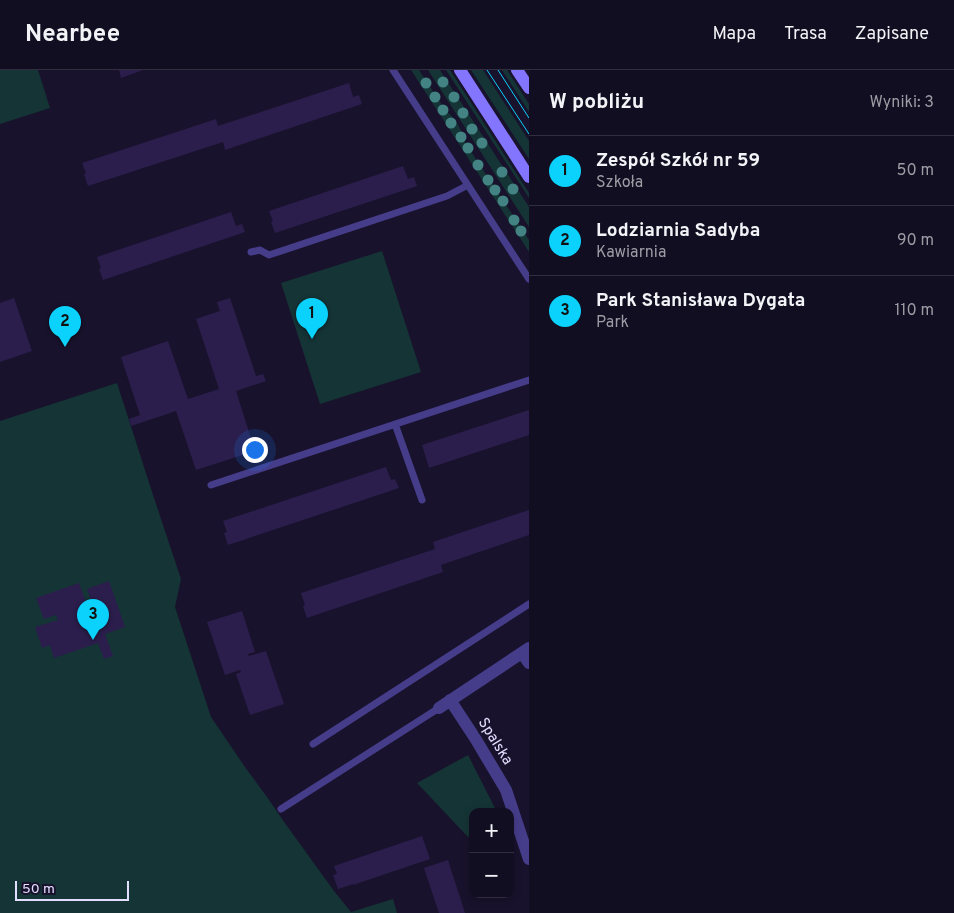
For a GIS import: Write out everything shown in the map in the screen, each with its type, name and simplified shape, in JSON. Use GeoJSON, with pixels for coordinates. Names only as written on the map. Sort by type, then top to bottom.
{"type":"FeatureCollection","features":[{"type":"Feature","properties":{"kind":"main road"},"geometry":{"type":"LineString","coordinates":[[460,70],[529,176]]}},
{"type":"Feature","properties":{"kind":"main road"},"geometry":{"type":"LineString","coordinates":[[517,70],[529,88]]}},
{"type":"Feature","properties":{"kind":"street"},"geometry":{"type":"LineString","coordinates":[[438,708],[527,655]]}},
{"type":"Feature","properties":{"kind":"street","name":"Spalska"},"geometry":{"type":"LineString","coordinates":[[450,700],[506,790],[529,859]]}},
{"type":"Feature","properties":{"kind":"lane"},"geometry":{"type":"LineString","coordinates":[[393,70],[529,279]]}},
{"type":"Feature","properties":{"kind":"lane"},"geometry":{"type":"LineString","coordinates":[[251,252],[260,250],[269,255],[447,196],[468,185]]}},
{"type":"Feature","properties":{"kind":"lane"},"geometry":{"type":"LineString","coordinates":[[211,485],[529,380]]}},
{"type":"Feature","properties":{"kind":"lane"},"geometry":{"type":"LineString","coordinates":[[396,424],[422,500]]}},
{"type":"Feature","properties":{"kind":"lane"},"geometry":{"type":"LineString","coordinates":[[313,744],[529,604]]}},
{"type":"Feature","properties":{"kind":"lane"},"geometry":{"type":"LineString","coordinates":[[281,809],[438,708]]}},
{"type":"Feature","properties":{"kind":"green space"},"geometry":{"type":"Polygon","coordinates":[[[0,70],[38,70],[50,108],[0,124],[0,70]]]}},
{"type":"Feature","properties":{"kind":"green space"},"geometry":{"type":"Polygon","coordinates":[[[411,70],[419,70],[446,111],[457,123],[463,139],[529,240],[529,252],[411,70]]]}},
{"type":"Feature","properties":{"kind":"green space"},"geometry":{"type":"Polygon","coordinates":[[[428,70],[440,70],[529,207],[529,227],[428,70]]]}},
{"type":"Feature","properties":{"kind":"green space"},"geometry":{"type":"Polygon","coordinates":[[[446,70],[450,70],[529,193],[529,198],[446,70]]]}},
{"type":"Feature","properties":{"kind":"green space"},"geometry":{"type":"Polygon","coordinates":[[[471,70],[483,70],[529,141],[529,159],[471,70]]]}},
{"type":"Feature","properties":{"kind":"green space"},"geometry":{"type":"Polygon","coordinates":[[[502,70],[507,70],[529,104],[529,112],[502,70]]]}},
{"type":"Feature","properties":{"kind":"green space"},"geometry":{"type":"Polygon","coordinates":[[[382,251],[421,372],[320,404],[281,283],[382,251]]]}},
{"type":"Feature","properties":{"kind":"green space"},"geometry":{"type":"Polygon","coordinates":[[[117,383],[181,579],[175,607],[211,717],[287,826],[351,912],[393,899],[397,913],[0,913],[0,421],[117,383]]]}},
{"type":"Feature","properties":{"kind":"green space"},"geometry":{"type":"Polygon","coordinates":[[[468,755],[495,808],[469,808],[468,837],[417,783],[468,755]]]}},
{"type":"Feature","properties":{"kind":"building"},"geometry":{"type":"Polygon","coordinates":[[[119,70],[143,70],[121,78],[119,70]]]}},
{"type":"Feature","properties":{"kind":"building"},"geometry":{"type":"Polygon","coordinates":[[[349,83],[353,97],[359,95],[362,104],[225,150],[223,142],[88,186],[82,163],[216,119],[218,126],[349,83]]]}},
{"type":"Feature","properties":{"kind":"building"},"geometry":{"type":"Polygon","coordinates":[[[403,166],[408,179],[414,177],[417,186],[275,233],[269,211],[403,166]]]}},
{"type":"Feature","properties":{"kind":"building"},"geometry":{"type":"Polygon","coordinates":[[[231,212],[236,226],[242,224],[245,232],[103,280],[97,257],[231,212]]]}},
{"type":"Feature","properties":{"kind":"building"},"geometry":{"type":"Polygon","coordinates":[[[14,298],[32,351],[0,362],[0,303],[14,298]]]}},
{"type":"Feature","properties":{"kind":"building"},"geometry":{"type":"Polygon","coordinates":[[[230,298],[256,376],[263,374],[266,381],[236,391],[255,451],[196,470],[176,411],[131,426],[129,419],[140,415],[121,357],[168,341],[188,399],[219,389],[196,319],[220,311],[217,302],[230,298]]]}},
{"type":"Feature","properties":{"kind":"building"},"geometry":{"type":"Polygon","coordinates":[[[529,410],[529,435],[429,468],[422,445],[529,410]]]}},
{"type":"Feature","properties":{"kind":"building"},"geometry":{"type":"Polygon","coordinates":[[[386,467],[391,480],[395,479],[399,488],[228,545],[224,533],[227,532],[223,521],[386,467]]]}},
{"type":"Feature","properties":{"kind":"building"},"geometry":{"type":"Polygon","coordinates":[[[529,510],[529,535],[441,565],[443,572],[307,618],[301,593],[435,549],[433,542],[529,510]]]}},
{"type":"Feature","properties":{"kind":"building"},"geometry":{"type":"Polygon","coordinates":[[[109,581],[125,627],[105,634],[113,656],[104,659],[98,643],[54,658],[50,645],[42,648],[35,627],[58,620],[56,615],[44,619],[36,598],[79,583],[86,602],[91,600],[87,589],[109,581]]]}},
{"type":"Feature","properties":{"kind":"building"},"geometry":{"type":"Polygon","coordinates":[[[242,611],[255,652],[248,654],[249,656],[266,651],[284,704],[250,715],[236,674],[241,672],[240,670],[225,675],[207,622],[242,611]]]}},
{"type":"Feature","properties":{"kind":"building"},"geometry":{"type":"Polygon","coordinates":[[[422,836],[430,859],[338,889],[333,875],[337,874],[334,866],[422,836]]]}},
{"type":"Feature","properties":{"kind":"building"},"geometry":{"type":"Polygon","coordinates":[[[448,860],[465,913],[439,913],[424,868],[448,860]]]}},
{"type":"Feature","properties":{"kind":"tram line"},"geometry":{"type":"LineString","coordinates":[[487,70],[529,134]]}},
{"type":"Feature","properties":{"kind":"tram line"},"geometry":{"type":"LineString","coordinates":[[498,70],[529,118]]}},
{"type":"Feature","properties":{"kind":"place","name":"Zespół Szkół nr 59"},"geometry":{"type":"Point","coordinates":[312,339]}},
{"type":"Feature","properties":{"kind":"place","name":"Lodziarnia Sadyba"},"geometry":{"type":"Point","coordinates":[65,347]}},
{"type":"Feature","properties":{"kind":"place","name":"Park Stanisława Dygata"},"geometry":{"type":"Point","coordinates":[93,640]}}]}
